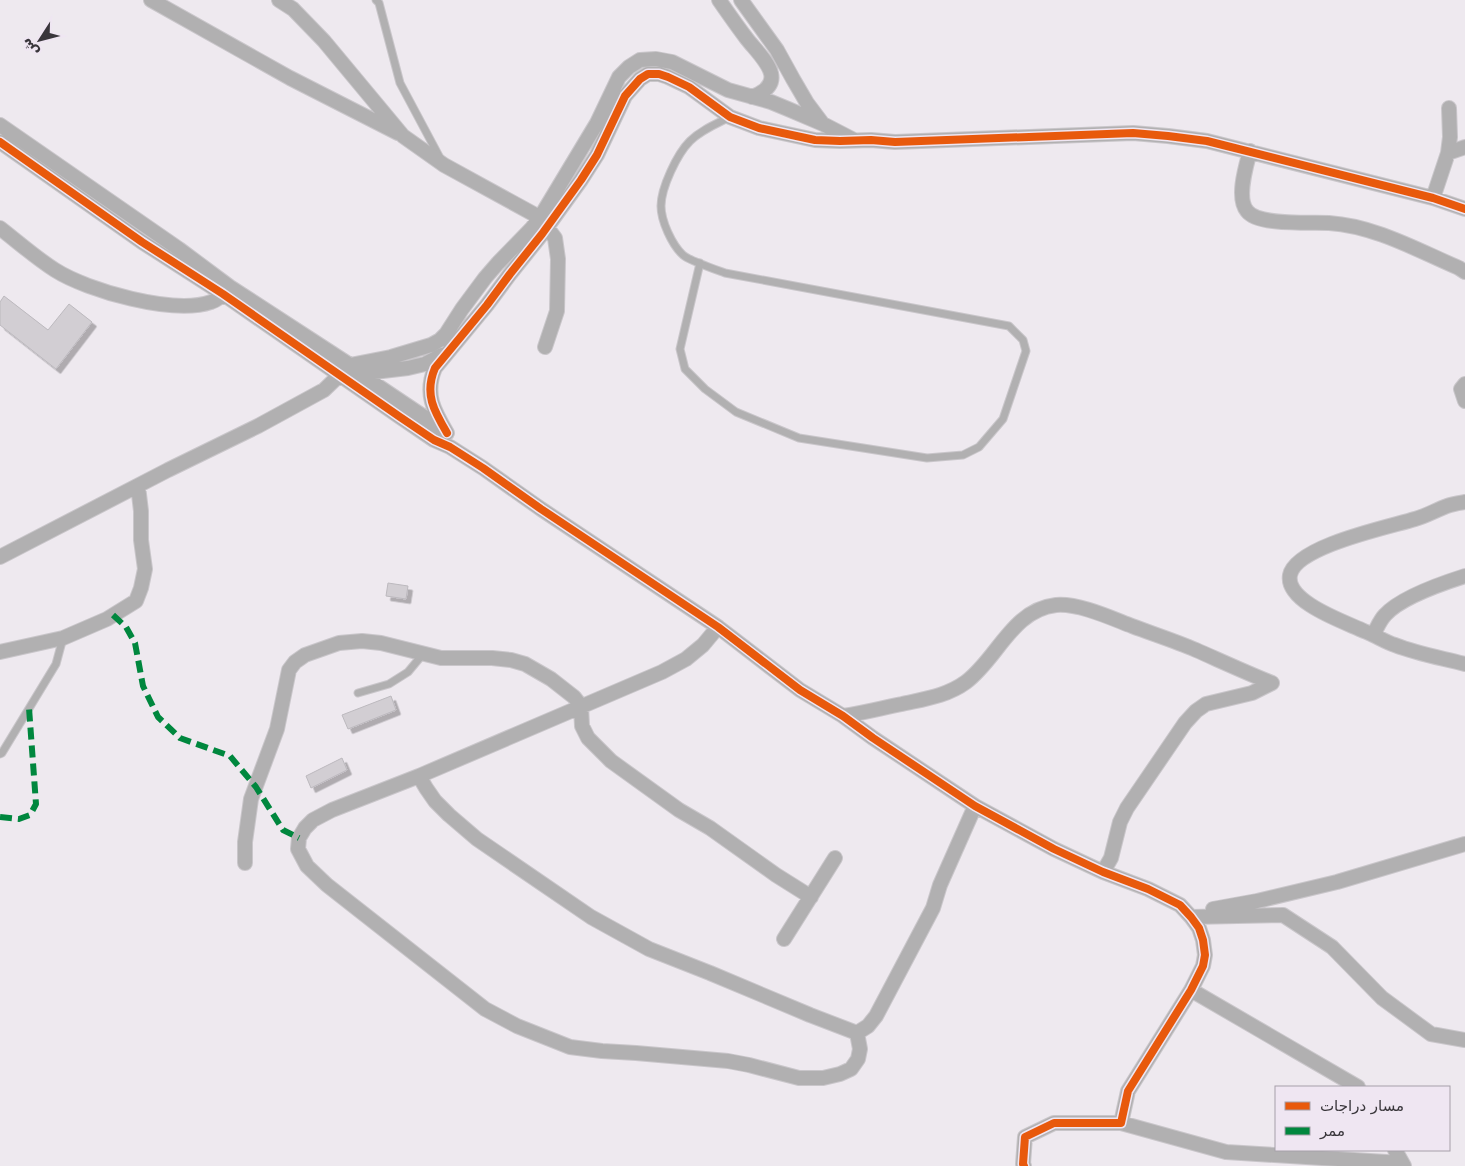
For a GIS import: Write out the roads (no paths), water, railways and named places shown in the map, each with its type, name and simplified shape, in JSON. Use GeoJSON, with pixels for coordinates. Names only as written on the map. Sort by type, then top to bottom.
{"type":"FeatureCollection","features":[{"type":"Feature","properties":{"kind":"street"},"geometry":{"type":"LineString","coordinates":[[152,0],[290,78],[403,136],[444,165],[543,222],[555,238],[558,259],[557,311],[545,347]]}},
{"type":"Feature","properties":{"kind":"street"},"geometry":{"type":"LineString","coordinates":[[279,0],[293,9],[324,41],[403,136]]}},
{"type":"Feature","properties":{"kind":"street"},"geometry":{"type":"LineString","coordinates":[[719,0],[770,68],[771,77],[768,86],[762,92],[752,96]]}},
{"type":"Feature","properties":{"kind":"street"},"geometry":{"type":"LineString","coordinates":[[741,0],[778,50],[802,95],[822,124]]}},
{"type":"Feature","properties":{"kind":"street"},"geometry":{"type":"LineString","coordinates":[[447,433],[431,399],[430,378],[435,368],[487,305],[543,222],[597,123],[619,77],[629,67],[640,60],[656,59],[672,62],[728,90],[771,102],[855,140]]}},
{"type":"Feature","properties":{"kind":"street"},"geometry":{"type":"LineString","coordinates":[[0,557],[258,426],[324,390],[339,375],[431,345],[440,340],[498,263],[532,228],[543,222],[581,180],[597,155],[625,96],[640,79],[648,74],[659,74],[689,87],[730,117],[759,128],[815,140],[923,141],[1133,133],[1168,136],[1208,141],[1250,151],[1433,198],[1465,209]]}},
{"type":"Feature","properties":{"kind":"street"},"geometry":{"type":"LineString","coordinates":[[1433,198],[1448,153],[1450,137],[1449,108]]}},
{"type":"Feature","properties":{"kind":"street"},"geometry":{"type":"LineString","coordinates":[[0,125],[179,249],[227,291],[339,375],[428,435],[483,468],[718,627],[800,690],[843,716],[872,738],[975,806],[1054,849],[1103,872],[1164,896],[1180,905],[1199,928],[1205,954],[1203,966],[1191,990],[1128,1091],[1121,1123]]}},
{"type":"Feature","properties":{"kind":"street"},"geometry":{"type":"LineString","coordinates":[[0,142],[142,242],[355,369],[447,433],[483,468]]}},
{"type":"Feature","properties":{"kind":"street"},"geometry":{"type":"LineString","coordinates":[[1448,153],[1465,147]]}},
{"type":"Feature","properties":{"kind":"street"},"geometry":{"type":"LineString","coordinates":[[1250,151],[1244,176],[1243,195],[1247,211],[1253,216],[1264,220],[1354,226],[1381,234],[1465,272]]}},
{"type":"Feature","properties":{"kind":"street"},"geometry":{"type":"LineString","coordinates":[[0,228],[55,270],[76,281],[123,296],[170,305],[201,304],[216,300],[227,291]]}},
{"type":"Feature","properties":{"kind":"street"},"geometry":{"type":"LineString","coordinates":[[355,369],[408,368],[425,364],[446,354]]}},
{"type":"Feature","properties":{"kind":"street"},"geometry":{"type":"LineString","coordinates":[[1465,384],[1461,389],[1465,401]]}},
{"type":"Feature","properties":{"kind":"street"},"geometry":{"type":"LineString","coordinates":[[0,652],[64,638],[107,619],[136,601],[145,569],[141,540],[141,511],[138,486]]}},
{"type":"Feature","properties":{"kind":"street"},"geometry":{"type":"LineString","coordinates":[[1465,502],[1447,506],[1417,519],[1340,541],[1303,558],[1290,574],[1292,589],[1322,612],[1395,645],[1465,664]]}},
{"type":"Feature","properties":{"kind":"street"},"geometry":{"type":"LineString","coordinates":[[1373,635],[1386,614],[1401,603],[1465,576]]}},
{"type":"Feature","properties":{"kind":"street"},"geometry":{"type":"LineString","coordinates":[[843,716],[928,699],[943,694],[966,682],[975,674],[1014,627],[1025,617],[1056,605],[1092,610],[1195,650],[1272,684],[1252,693],[1206,704],[1196,711],[1127,808],[1120,822],[1111,858],[1103,872]]}},
{"type":"Feature","properties":{"kind":"street"},"geometry":{"type":"LineString","coordinates":[[718,627],[703,645],[686,659],[662,672],[419,776],[332,810],[313,820],[304,828],[299,838],[298,848],[307,866],[328,885],[485,1009],[517,1026],[570,1047],[728,1061],[756,1066],[799,1078],[823,1078],[851,1069],[858,1059],[860,1049],[857,1034]]}},
{"type":"Feature","properties":{"kind":"street"},"geometry":{"type":"LineString","coordinates":[[245,863],[244,842],[252,799],[277,729],[289,670],[295,662],[305,655],[340,643],[362,641],[381,643],[441,658],[511,660],[525,664],[552,679],[574,697],[581,706],[582,726],[588,738],[611,761],[679,810],[710,828],[776,875],[811,897]]}},
{"type":"Feature","properties":{"kind":"street"},"geometry":{"type":"LineString","coordinates":[[419,776],[435,801],[448,816],[477,839],[591,917],[649,950],[710,973],[857,1034]]}},
{"type":"Feature","properties":{"kind":"street"},"geometry":{"type":"LineString","coordinates":[[857,1034],[868,1026],[876,1016],[932,908],[940,885],[975,806]]}},
{"type":"Feature","properties":{"kind":"street"},"geometry":{"type":"LineString","coordinates":[[1191,917],[1216,909],[1337,882],[1465,844]]}},
{"type":"Feature","properties":{"kind":"street"},"geometry":{"type":"LineString","coordinates":[[784,939],[835,858]]}},
{"type":"Feature","properties":{"kind":"street"},"geometry":{"type":"LineString","coordinates":[[1191,917],[1283,915],[1332,947],[1382,998],[1431,1034],[1465,1040]]}},
{"type":"Feature","properties":{"kind":"street"},"geometry":{"type":"LineString","coordinates":[[1191,990],[1356,1086]]}},
{"type":"Feature","properties":{"kind":"street"},"geometry":{"type":"LineString","coordinates":[[1024,1166],[1022,1164],[1025,1137],[1054,1123],[1121,1123],[1226,1152],[1403,1165],[1396,1151]]}},
{"type":"Feature","properties":{"kind":"lane"},"geometry":{"type":"LineString","coordinates":[[378,1],[400,83],[444,165]]}},
{"type":"Feature","properties":{"kind":"lane"},"geometry":{"type":"LineString","coordinates":[[700,263],[680,349],[685,369],[705,389],[736,412],[799,438],[927,458],[963,455],[979,447],[1003,419],[1026,351],[1023,340],[1009,326],[725,273],[683,256],[665,226],[661,206],[667,180],[678,157],[690,141],[705,129],[730,117]]}},
{"type":"Feature","properties":{"kind":"lane"},"geometry":{"type":"LineString","coordinates":[[0,754],[7,746],[56,664],[64,638]]}},
{"type":"Feature","properties":{"kind":"lane"},"geometry":{"type":"LineString","coordinates":[[358,693],[389,684],[408,672],[423,654]]}}]}
